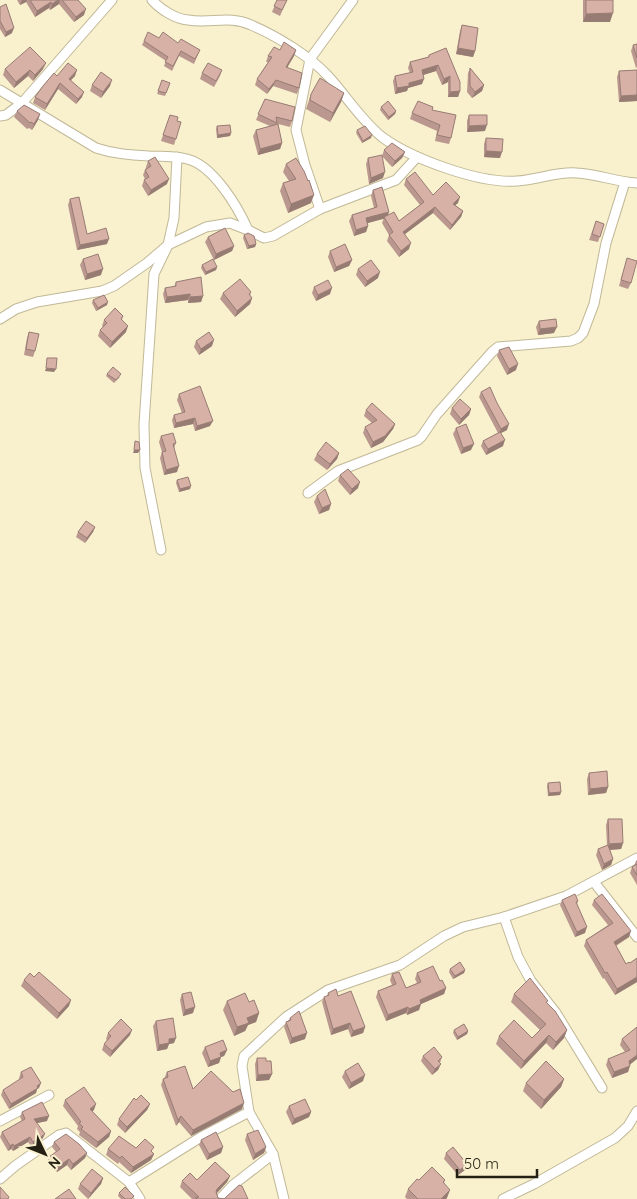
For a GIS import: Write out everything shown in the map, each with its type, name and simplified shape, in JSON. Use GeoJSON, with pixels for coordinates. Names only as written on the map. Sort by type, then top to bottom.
{"type":"FeatureCollection","features":[{"type":"Feature","properties":{"kind":"street"},"geometry":{"type":"LineString","coordinates":[[0,116],[11,112],[22,103],[112,0]]}},
{"type":"Feature","properties":{"kind":"street"},"geometry":{"type":"LineString","coordinates":[[152,0],[169,12],[186,20],[229,19],[251,24],[310,59],[328,76],[377,132],[417,157],[479,178],[516,182],[577,172],[637,183]]}},
{"type":"Feature","properties":{"kind":"street"},"geometry":{"type":"LineString","coordinates":[[320,209],[305,165],[296,130],[310,59],[353,0]]}},
{"type":"Feature","properties":{"kind":"street"},"geometry":{"type":"LineString","coordinates":[[0,90],[96,148],[110,153],[177,157],[194,161],[220,182],[240,211],[248,230]]}},
{"type":"Feature","properties":{"kind":"street"},"geometry":{"type":"LineString","coordinates":[[161,550],[145,468],[144,424],[154,274],[168,245],[174,218],[177,157]]}},
{"type":"Feature","properties":{"kind":"street"},"geometry":{"type":"LineString","coordinates":[[0,319],[16,309],[37,302],[102,291],[114,286],[147,263],[168,245],[206,227],[230,223],[268,238],[290,228],[320,209],[396,180],[417,157]]}},
{"type":"Feature","properties":{"kind":"street"},"geometry":{"type":"LineString","coordinates":[[308,494],[338,471],[418,440],[437,414],[498,347],[571,341],[578,338],[583,333],[594,304],[606,243],[625,182]]}},
{"type":"Feature","properties":{"kind":"street"},"geometry":{"type":"LineString","coordinates":[[284,1199],[273,1154],[249,1112],[242,1066],[244,1056],[286,1017],[328,990],[400,965],[444,936],[463,927],[504,917],[566,896],[637,858]]}},
{"type":"Feature","properties":{"kind":"street"},"geometry":{"type":"LineString","coordinates":[[594,882],[637,937]]}},
{"type":"Feature","properties":{"kind":"street"},"geometry":{"type":"LineString","coordinates":[[504,917],[518,957],[532,981],[556,1013],[602,1088]]}},
{"type":"Feature","properties":{"kind":"street"},"geometry":{"type":"LineString","coordinates":[[0,1121],[48,1095]]}},
{"type":"Feature","properties":{"kind":"street"},"geometry":{"type":"LineString","coordinates":[[502,1199],[534,1184],[615,1138],[628,1126],[637,1111]]}},
{"type":"Feature","properties":{"kind":"street"},"geometry":{"type":"LineString","coordinates":[[129,1182],[201,1137],[249,1112]]}},
{"type":"Feature","properties":{"kind":"street"},"geometry":{"type":"LineString","coordinates":[[0,1179],[59,1135],[66,1133],[129,1182],[140,1199]]}},
{"type":"Feature","properties":{"kind":"street"},"geometry":{"type":"LineString","coordinates":[[220,1199],[273,1154]]}},
{"type":"Feature","properties":{"kind":"building"},"geometry":{"type":"Polygon","coordinates":[[[30,0],[58,0],[37,11],[30,0]]]}},
{"type":"Feature","properties":{"kind":"building"},"geometry":{"type":"Polygon","coordinates":[[[62,0],[78,0],[86,9],[76,17],[62,0]]]}},
{"type":"Feature","properties":{"kind":"building"},"geometry":{"type":"Polygon","coordinates":[[[277,0],[287,0],[282,10],[274,6],[277,0]]]}},
{"type":"Feature","properties":{"kind":"building"},"geometry":{"type":"Polygon","coordinates":[[[586,0],[613,0],[613,13],[586,14],[586,0]]]}},
{"type":"Feature","properties":{"kind":"building"},"geometry":{"type":"Polygon","coordinates":[[[6,4],[14,28],[6,32],[0,21],[0,7],[6,4]]]}},
{"type":"Feature","properties":{"kind":"building"},"geometry":{"type":"Polygon","coordinates":[[[462,25],[478,28],[475,51],[458,48],[462,25]]]}},
{"type":"Feature","properties":{"kind":"building"},"geometry":{"type":"Polygon","coordinates":[[[148,32],[159,38],[163,32],[178,43],[181,39],[200,50],[195,59],[181,51],[173,66],[165,62],[168,57],[144,41],[148,32]]]}},
{"type":"Feature","properties":{"kind":"building"},"geometry":{"type":"Polygon","coordinates":[[[284,42],[296,50],[286,67],[302,73],[299,88],[276,80],[269,89],[257,79],[272,57],[268,56],[274,47],[280,50],[284,42]]]}},
{"type":"Feature","properties":{"kind":"building"},"geometry":{"type":"Polygon","coordinates":[[[637,44],[637,58],[633,45],[637,44]]]}},
{"type":"Feature","properties":{"kind":"building"},"geometry":{"type":"Polygon","coordinates":[[[30,47],[46,63],[35,75],[30,70],[16,82],[5,69],[30,47]]]}},
{"type":"Feature","properties":{"kind":"building"},"geometry":{"type":"Polygon","coordinates":[[[446,48],[460,82],[460,91],[450,92],[450,76],[444,79],[438,65],[422,70],[424,79],[409,83],[409,86],[397,88],[395,76],[413,72],[410,62],[429,57],[429,55],[446,48]]]}},
{"type":"Feature","properties":{"kind":"building"},"geometry":{"type":"Polygon","coordinates":[[[68,63],[77,70],[69,79],[84,92],[78,99],[60,83],[47,104],[35,97],[54,73],[57,76],[68,63]]]}},
{"type":"Feature","properties":{"kind":"building"},"geometry":{"type":"Polygon","coordinates":[[[208,63],[222,70],[216,81],[202,73],[208,63]]]}},
{"type":"Feature","properties":{"kind":"building"},"geometry":{"type":"Polygon","coordinates":[[[470,68],[484,85],[475,92],[470,86],[470,68]]]}},
{"type":"Feature","properties":{"kind":"building"},"geometry":{"type":"Polygon","coordinates":[[[637,70],[637,95],[621,96],[619,71],[637,70]]]}},
{"type":"Feature","properties":{"kind":"building"},"geometry":{"type":"Polygon","coordinates":[[[101,72],[112,80],[103,92],[92,85],[101,72]]]}},
{"type":"Feature","properties":{"kind":"building"},"geometry":{"type":"Polygon","coordinates":[[[320,78],[344,93],[333,113],[310,100],[311,94],[320,78]]]}},
{"type":"Feature","properties":{"kind":"building"},"geometry":{"type":"Polygon","coordinates":[[[162,80],[170,83],[166,93],[158,91],[162,80]]]}},
{"type":"Feature","properties":{"kind":"building"},"geometry":{"type":"Polygon","coordinates":[[[265,99],[295,107],[292,121],[276,117],[277,123],[258,114],[265,99]]]}},
{"type":"Feature","properties":{"kind":"building"},"geometry":{"type":"Polygon","coordinates":[[[388,101],[396,111],[389,117],[381,107],[388,101]]]}},
{"type":"Feature","properties":{"kind":"building"},"geometry":{"type":"Polygon","coordinates":[[[418,101],[433,107],[432,110],[456,115],[451,138],[437,135],[440,125],[412,113],[418,101]]]}},
{"type":"Feature","properties":{"kind":"building"},"geometry":{"type":"Polygon","coordinates":[[[24,105],[40,114],[34,124],[30,123],[17,111],[24,105]]]}},
{"type":"Feature","properties":{"kind":"building"},"geometry":{"type":"Polygon","coordinates":[[[170,115],[178,117],[177,121],[181,122],[176,139],[163,135],[170,115]]]}},
{"type":"Feature","properties":{"kind":"building"},"geometry":{"type":"Polygon","coordinates":[[[469,115],[487,115],[487,125],[469,126],[469,115]]]}},
{"type":"Feature","properties":{"kind":"building"},"geometry":{"type":"Polygon","coordinates":[[[278,124],[282,143],[260,149],[256,130],[278,124]]]}},
{"type":"Feature","properties":{"kind":"building"},"geometry":{"type":"Polygon","coordinates":[[[230,125],[231,133],[218,135],[217,126],[230,125]]]}},
{"type":"Feature","properties":{"kind":"building"},"geometry":{"type":"Polygon","coordinates":[[[365,126],[372,135],[363,141],[357,130],[365,126]]]}},
{"type":"Feature","properties":{"kind":"building"},"geometry":{"type":"Polygon","coordinates":[[[486,138],[503,139],[502,152],[486,151],[486,138]]]}},
{"type":"Feature","properties":{"kind":"building"},"geometry":{"type":"Polygon","coordinates":[[[392,143],[405,152],[395,161],[384,150],[392,143]]]}},
{"type":"Feature","properties":{"kind":"building"},"geometry":{"type":"Polygon","coordinates":[[[382,155],[385,172],[371,178],[368,158],[382,155]]]}},
{"type":"Feature","properties":{"kind":"building"},"geometry":{"type":"Polygon","coordinates":[[[155,157],[169,179],[151,190],[144,180],[149,177],[145,170],[151,166],[148,161],[155,157]]]}},
{"type":"Feature","properties":{"kind":"building"},"geometry":{"type":"Polygon","coordinates":[[[296,158],[309,180],[314,195],[291,204],[283,183],[296,179],[286,164],[296,158]]]}},
{"type":"Feature","properties":{"kind":"building"},"geometry":{"type":"Polygon","coordinates":[[[415,172],[433,195],[446,182],[460,197],[453,204],[463,211],[452,225],[435,207],[403,232],[411,243],[401,251],[389,235],[393,232],[384,217],[394,212],[399,221],[424,202],[406,179],[415,172]]]}},
{"type":"Feature","properties":{"kind":"building"},"geometry":{"type":"Polygon","coordinates":[[[382,187],[389,212],[366,218],[368,226],[356,230],[352,215],[377,207],[373,190],[382,187]]]}},
{"type":"Feature","properties":{"kind":"building"},"geometry":{"type":"Polygon","coordinates":[[[79,197],[87,234],[106,228],[109,239],[80,245],[70,199],[79,197]]]}},
{"type":"Feature","properties":{"kind":"building"},"geometry":{"type":"Polygon","coordinates":[[[596,221],[604,224],[600,237],[592,234],[596,221]]]}},
{"type":"Feature","properties":{"kind":"building"},"geometry":{"type":"Polygon","coordinates":[[[225,228],[234,246],[216,254],[208,237],[225,228]]]}},
{"type":"Feature","properties":{"kind":"building"},"geometry":{"type":"Polygon","coordinates":[[[248,233],[254,236],[256,244],[249,246],[244,235],[248,233]]]}},
{"type":"Feature","properties":{"kind":"building"},"geometry":{"type":"Polygon","coordinates":[[[345,244],[352,260],[336,267],[330,251],[345,244]]]}},
{"type":"Feature","properties":{"kind":"building"},"geometry":{"type":"Polygon","coordinates":[[[98,254],[103,269],[87,274],[83,259],[98,254]]]}},
{"type":"Feature","properties":{"kind":"building"},"geometry":{"type":"Polygon","coordinates":[[[627,258],[637,261],[631,283],[621,280],[627,258]]]}},
{"type":"Feature","properties":{"kind":"building"},"geometry":{"type":"Polygon","coordinates":[[[213,259],[217,267],[206,272],[202,265],[213,259]]]}},
{"type":"Feature","properties":{"kind":"building"},"geometry":{"type":"Polygon","coordinates":[[[371,260],[380,272],[367,281],[358,269],[371,260]]]}},
{"type":"Feature","properties":{"kind":"building"},"geometry":{"type":"Polygon","coordinates":[[[201,277],[203,296],[190,297],[190,294],[167,297],[165,288],[176,286],[176,282],[201,277]]]}},
{"type":"Feature","properties":{"kind":"building"},"geometry":{"type":"Polygon","coordinates":[[[240,279],[251,292],[249,294],[252,298],[237,311],[223,293],[240,279]]]}},
{"type":"Feature","properties":{"kind":"building"},"geometry":{"type":"Polygon","coordinates":[[[328,280],[332,288],[318,295],[314,287],[328,280]]]}},
{"type":"Feature","properties":{"kind":"building"},"geometry":{"type":"Polygon","coordinates":[[[104,295],[108,302],[98,308],[93,300],[104,295]]]}},
{"type":"Feature","properties":{"kind":"building"},"geometry":{"type":"Polygon","coordinates":[[[115,308],[123,316],[121,319],[128,326],[112,342],[100,330],[107,323],[104,320],[115,308]]]}},
{"type":"Feature","properties":{"kind":"building"},"geometry":{"type":"Polygon","coordinates":[[[556,319],[557,327],[540,329],[539,321],[556,319]]]}},
{"type":"Feature","properties":{"kind":"building"},"geometry":{"type":"Polygon","coordinates":[[[29,332],[39,334],[35,351],[26,349],[29,332]]]}},
{"type":"Feature","properties":{"kind":"building"},"geometry":{"type":"Polygon","coordinates":[[[209,332],[214,340],[201,349],[196,341],[209,332]]]}},
{"type":"Feature","properties":{"kind":"building"},"geometry":{"type":"Polygon","coordinates":[[[509,347],[518,364],[509,369],[499,350],[509,347]]]}},
{"type":"Feature","properties":{"kind":"building"},"geometry":{"type":"Polygon","coordinates":[[[47,358],[57,358],[56,369],[46,368],[47,358]]]}},
{"type":"Feature","properties":{"kind":"building"},"geometry":{"type":"Polygon","coordinates":[[[113,367],[121,374],[116,380],[107,374],[113,367]]]}},
{"type":"Feature","properties":{"kind":"building"},"geometry":{"type":"Polygon","coordinates":[[[200,386],[213,421],[197,426],[195,418],[176,423],[174,415],[185,412],[179,394],[200,386]]]}},
{"type":"Feature","properties":{"kind":"building"},"geometry":{"type":"Polygon","coordinates":[[[490,387],[509,424],[501,429],[481,392],[490,387]]]}},
{"type":"Feature","properties":{"kind":"building"},"geometry":{"type":"Polygon","coordinates":[[[460,399],[471,409],[461,419],[452,408],[460,399]]]}},
{"type":"Feature","properties":{"kind":"building"},"geometry":{"type":"Polygon","coordinates":[[[372,403],[395,424],[385,436],[373,442],[365,427],[377,420],[366,410],[372,403]]]}},
{"type":"Feature","properties":{"kind":"building"},"geometry":{"type":"Polygon","coordinates":[[[466,424],[474,444],[463,448],[456,428],[466,424]]]}},
{"type":"Feature","properties":{"kind":"building"},"geometry":{"type":"Polygon","coordinates":[[[500,432],[505,440],[488,449],[483,441],[500,432]]]}},
{"type":"Feature","properties":{"kind":"building"},"geometry":{"type":"Polygon","coordinates":[[[173,433],[176,443],[173,444],[179,466],[166,470],[162,452],[166,451],[161,436],[173,433]]]}},
{"type":"Feature","properties":{"kind":"building"},"geometry":{"type":"Polygon","coordinates":[[[135,441],[139,442],[140,450],[134,450],[135,441]]]}},
{"type":"Feature","properties":{"kind":"building"},"geometry":{"type":"Polygon","coordinates":[[[326,442],[339,453],[330,464],[317,454],[326,442]]]}},
{"type":"Feature","properties":{"kind":"building"},"geometry":{"type":"Polygon","coordinates":[[[348,469],[360,482],[352,489],[340,475],[348,469]]]}},
{"type":"Feature","properties":{"kind":"building"},"geometry":{"type":"Polygon","coordinates":[[[188,477],[191,486],[180,489],[177,480],[188,477]]]}},
{"type":"Feature","properties":{"kind":"building"},"geometry":{"type":"Polygon","coordinates":[[[325,489],[331,504],[322,508],[317,496],[325,489]]]}},
{"type":"Feature","properties":{"kind":"building"},"geometry":{"type":"Polygon","coordinates":[[[86,521],[95,527],[87,538],[78,532],[86,521]]]}},
{"type":"Feature","properties":{"kind":"building"},"geometry":{"type":"Polygon","coordinates":[[[607,771],[608,787],[590,789],[589,773],[607,771]]]}},
{"type":"Feature","properties":{"kind":"building"},"geometry":{"type":"Polygon","coordinates":[[[560,782],[561,792],[549,793],[548,783],[560,782]]]}},
{"type":"Feature","properties":{"kind":"building"},"geometry":{"type":"Polygon","coordinates":[[[608,819],[622,819],[623,843],[609,844],[608,819]]]}},
{"type":"Feature","properties":{"kind":"building"},"geometry":{"type":"Polygon","coordinates":[[[608,845],[613,859],[604,864],[598,849],[608,845]]]}},
{"type":"Feature","properties":{"kind":"building"},"geometry":{"type":"Polygon","coordinates":[[[637,864],[637,875],[632,867],[637,864]]]}},
{"type":"Feature","properties":{"kind":"building"},"geometry":{"type":"Polygon","coordinates":[[[575,894],[578,901],[576,902],[587,927],[577,932],[562,900],[575,894]]]}},
{"type":"Feature","properties":{"kind":"building"},"geometry":{"type":"Polygon","coordinates":[[[602,894],[631,931],[614,942],[626,964],[637,958],[637,977],[617,989],[607,972],[605,973],[586,940],[613,923],[594,900],[602,894]]]}},
{"type":"Feature","properties":{"kind":"building"},"geometry":{"type":"Polygon","coordinates":[[[460,962],[465,970],[455,976],[450,969],[460,962]]]}},
{"type":"Feature","properties":{"kind":"building"},"geometry":{"type":"Polygon","coordinates":[[[433,966],[440,981],[442,980],[446,988],[420,1000],[421,1004],[388,1015],[378,991],[396,984],[392,974],[399,972],[406,988],[421,982],[417,973],[433,966]]]}},
{"type":"Feature","properties":{"kind":"building"},"geometry":{"type":"Polygon","coordinates":[[[39,972],[71,1000],[59,1013],[24,980],[30,973],[34,977],[39,972]]]}},
{"type":"Feature","properties":{"kind":"building"},"geometry":{"type":"Polygon","coordinates":[[[530,978],[567,1030],[556,1042],[549,1035],[524,1061],[499,1036],[514,1020],[532,1038],[546,1024],[514,994],[530,978]]]}},
{"type":"Feature","properties":{"kind":"building"},"geometry":{"type":"Polygon","coordinates":[[[336,989],[338,996],[351,991],[365,1027],[353,1031],[350,1023],[333,1029],[324,997],[336,989]]]}},
{"type":"Feature","properties":{"kind":"building"},"geometry":{"type":"Polygon","coordinates":[[[191,992],[195,1007],[185,1010],[182,994],[191,992]]]}},
{"type":"Feature","properties":{"kind":"building"},"geometry":{"type":"Polygon","coordinates":[[[245,993],[249,1002],[254,1000],[259,1013],[247,1018],[249,1023],[237,1027],[227,1001],[245,993]]]}},
{"type":"Feature","properties":{"kind":"building"},"geometry":{"type":"Polygon","coordinates":[[[299,1011],[307,1033],[292,1038],[286,1022],[291,1020],[290,1018],[299,1011]]]}},
{"type":"Feature","properties":{"kind":"building"},"geometry":{"type":"Polygon","coordinates":[[[173,1018],[176,1038],[169,1039],[169,1043],[159,1045],[156,1021],[173,1018]]]}},
{"type":"Feature","properties":{"kind":"building"},"geometry":{"type":"Polygon","coordinates":[[[121,1019],[132,1030],[112,1051],[104,1044],[111,1036],[108,1033],[121,1019]]]}},
{"type":"Feature","properties":{"kind":"building"},"geometry":{"type":"Polygon","coordinates":[[[464,1024],[468,1031],[458,1037],[454,1030],[464,1024]]]}},
{"type":"Feature","properties":{"kind":"building"},"geometry":{"type":"Polygon","coordinates":[[[637,1027],[637,1055],[629,1061],[630,1066],[614,1072],[608,1059],[630,1050],[622,1039],[637,1027]]]}},
{"type":"Feature","properties":{"kind":"building"},"geometry":{"type":"Polygon","coordinates":[[[223,1040],[227,1050],[220,1053],[221,1057],[210,1061],[205,1047],[223,1040]]]}},
{"type":"Feature","properties":{"kind":"building"},"geometry":{"type":"Polygon","coordinates":[[[434,1047],[442,1057],[438,1061],[441,1064],[435,1069],[423,1056],[434,1047]]]}},
{"type":"Feature","properties":{"kind":"building"},"geometry":{"type":"Polygon","coordinates":[[[257,1058],[266,1058],[266,1061],[271,1061],[272,1074],[258,1075],[257,1058]]]}},
{"type":"Feature","properties":{"kind":"building"},"geometry":{"type":"Polygon","coordinates":[[[546,1061],[564,1079],[544,1100],[526,1083],[546,1061]]]}},
{"type":"Feature","properties":{"kind":"building"},"geometry":{"type":"Polygon","coordinates":[[[358,1063],[365,1075],[351,1083],[345,1071],[358,1063]]]}},
{"type":"Feature","properties":{"kind":"building"},"geometry":{"type":"Polygon","coordinates":[[[185,1066],[193,1089],[211,1071],[233,1092],[240,1089],[244,1103],[193,1130],[181,1116],[178,1120],[163,1079],[168,1077],[167,1072],[185,1066]]]}},
{"type":"Feature","properties":{"kind":"building"},"geometry":{"type":"Polygon","coordinates":[[[31,1067],[41,1083],[37,1086],[38,1088],[11,1104],[3,1090],[23,1077],[21,1072],[31,1067]]]}},
{"type":"Feature","properties":{"kind":"building"},"geometry":{"type":"Polygon","coordinates":[[[84,1087],[96,1104],[90,1109],[111,1131],[98,1142],[81,1129],[83,1127],[79,1123],[81,1122],[65,1100],[84,1087]]]}},
{"type":"Feature","properties":{"kind":"building"},"geometry":{"type":"Polygon","coordinates":[[[141,1095],[150,1104],[127,1127],[119,1119],[134,1098],[136,1100],[141,1095]]]}},
{"type":"Feature","properties":{"kind":"building"},"geometry":{"type":"Polygon","coordinates":[[[305,1099],[311,1112],[294,1119],[289,1106],[305,1099]]]}},
{"type":"Feature","properties":{"kind":"building"},"geometry":{"type":"Polygon","coordinates":[[[42,1102],[49,1116],[34,1119],[45,1134],[33,1142],[30,1137],[14,1146],[13,1144],[10,1146],[2,1132],[25,1119],[22,1112],[42,1102]]]}},
{"type":"Feature","properties":{"kind":"building"},"geometry":{"type":"Polygon","coordinates":[[[258,1130],[266,1147],[255,1154],[247,1134],[258,1130]]]}},
{"type":"Feature","properties":{"kind":"building"},"geometry":{"type":"Polygon","coordinates":[[[216,1132],[223,1147],[209,1154],[201,1140],[216,1132]]]}},
{"type":"Feature","properties":{"kind":"building"},"geometry":{"type":"Polygon","coordinates":[[[66,1134],[87,1153],[73,1164],[69,1159],[59,1166],[49,1157],[60,1149],[54,1142],[66,1134]]]}},
{"type":"Feature","properties":{"kind":"building"},"geometry":{"type":"Polygon","coordinates":[[[119,1136],[136,1148],[145,1139],[154,1147],[151,1151],[154,1154],[133,1167],[122,1156],[120,1158],[108,1149],[119,1136]]]}},
{"type":"Feature","properties":{"kind":"building"},"geometry":{"type":"Polygon","coordinates":[[[453,1147],[467,1164],[460,1170],[446,1153],[453,1147]]]}},
{"type":"Feature","properties":{"kind":"building"},"geometry":{"type":"Polygon","coordinates":[[[215,1162],[230,1176],[216,1192],[218,1198],[224,1199],[195,1198],[199,1197],[182,1181],[190,1173],[197,1180],[215,1162]]]}},
{"type":"Feature","properties":{"kind":"building"},"geometry":{"type":"Polygon","coordinates":[[[432,1167],[445,1180],[443,1182],[450,1190],[441,1199],[418,1199],[408,1189],[432,1167]]]}},
{"type":"Feature","properties":{"kind":"building"},"geometry":{"type":"Polygon","coordinates":[[[92,1169],[103,1178],[91,1193],[80,1184],[92,1169]]]}},
{"type":"Feature","properties":{"kind":"building"},"geometry":{"type":"Polygon","coordinates":[[[239,1185],[242,1186],[248,1199],[224,1199],[239,1185]]]}},
{"type":"Feature","properties":{"kind":"building"},"geometry":{"type":"Polygon","coordinates":[[[0,1187],[9,1197],[8,1199],[0,1199],[0,1187]]]}},
{"type":"Feature","properties":{"kind":"building"},"geometry":{"type":"Polygon","coordinates":[[[125,1187],[134,1196],[131,1199],[125,1199],[119,1193],[125,1187]]]}},
{"type":"Feature","properties":{"kind":"building"},"geometry":{"type":"Polygon","coordinates":[[[69,1189],[76,1199],[55,1199],[69,1189]]]}}]}
